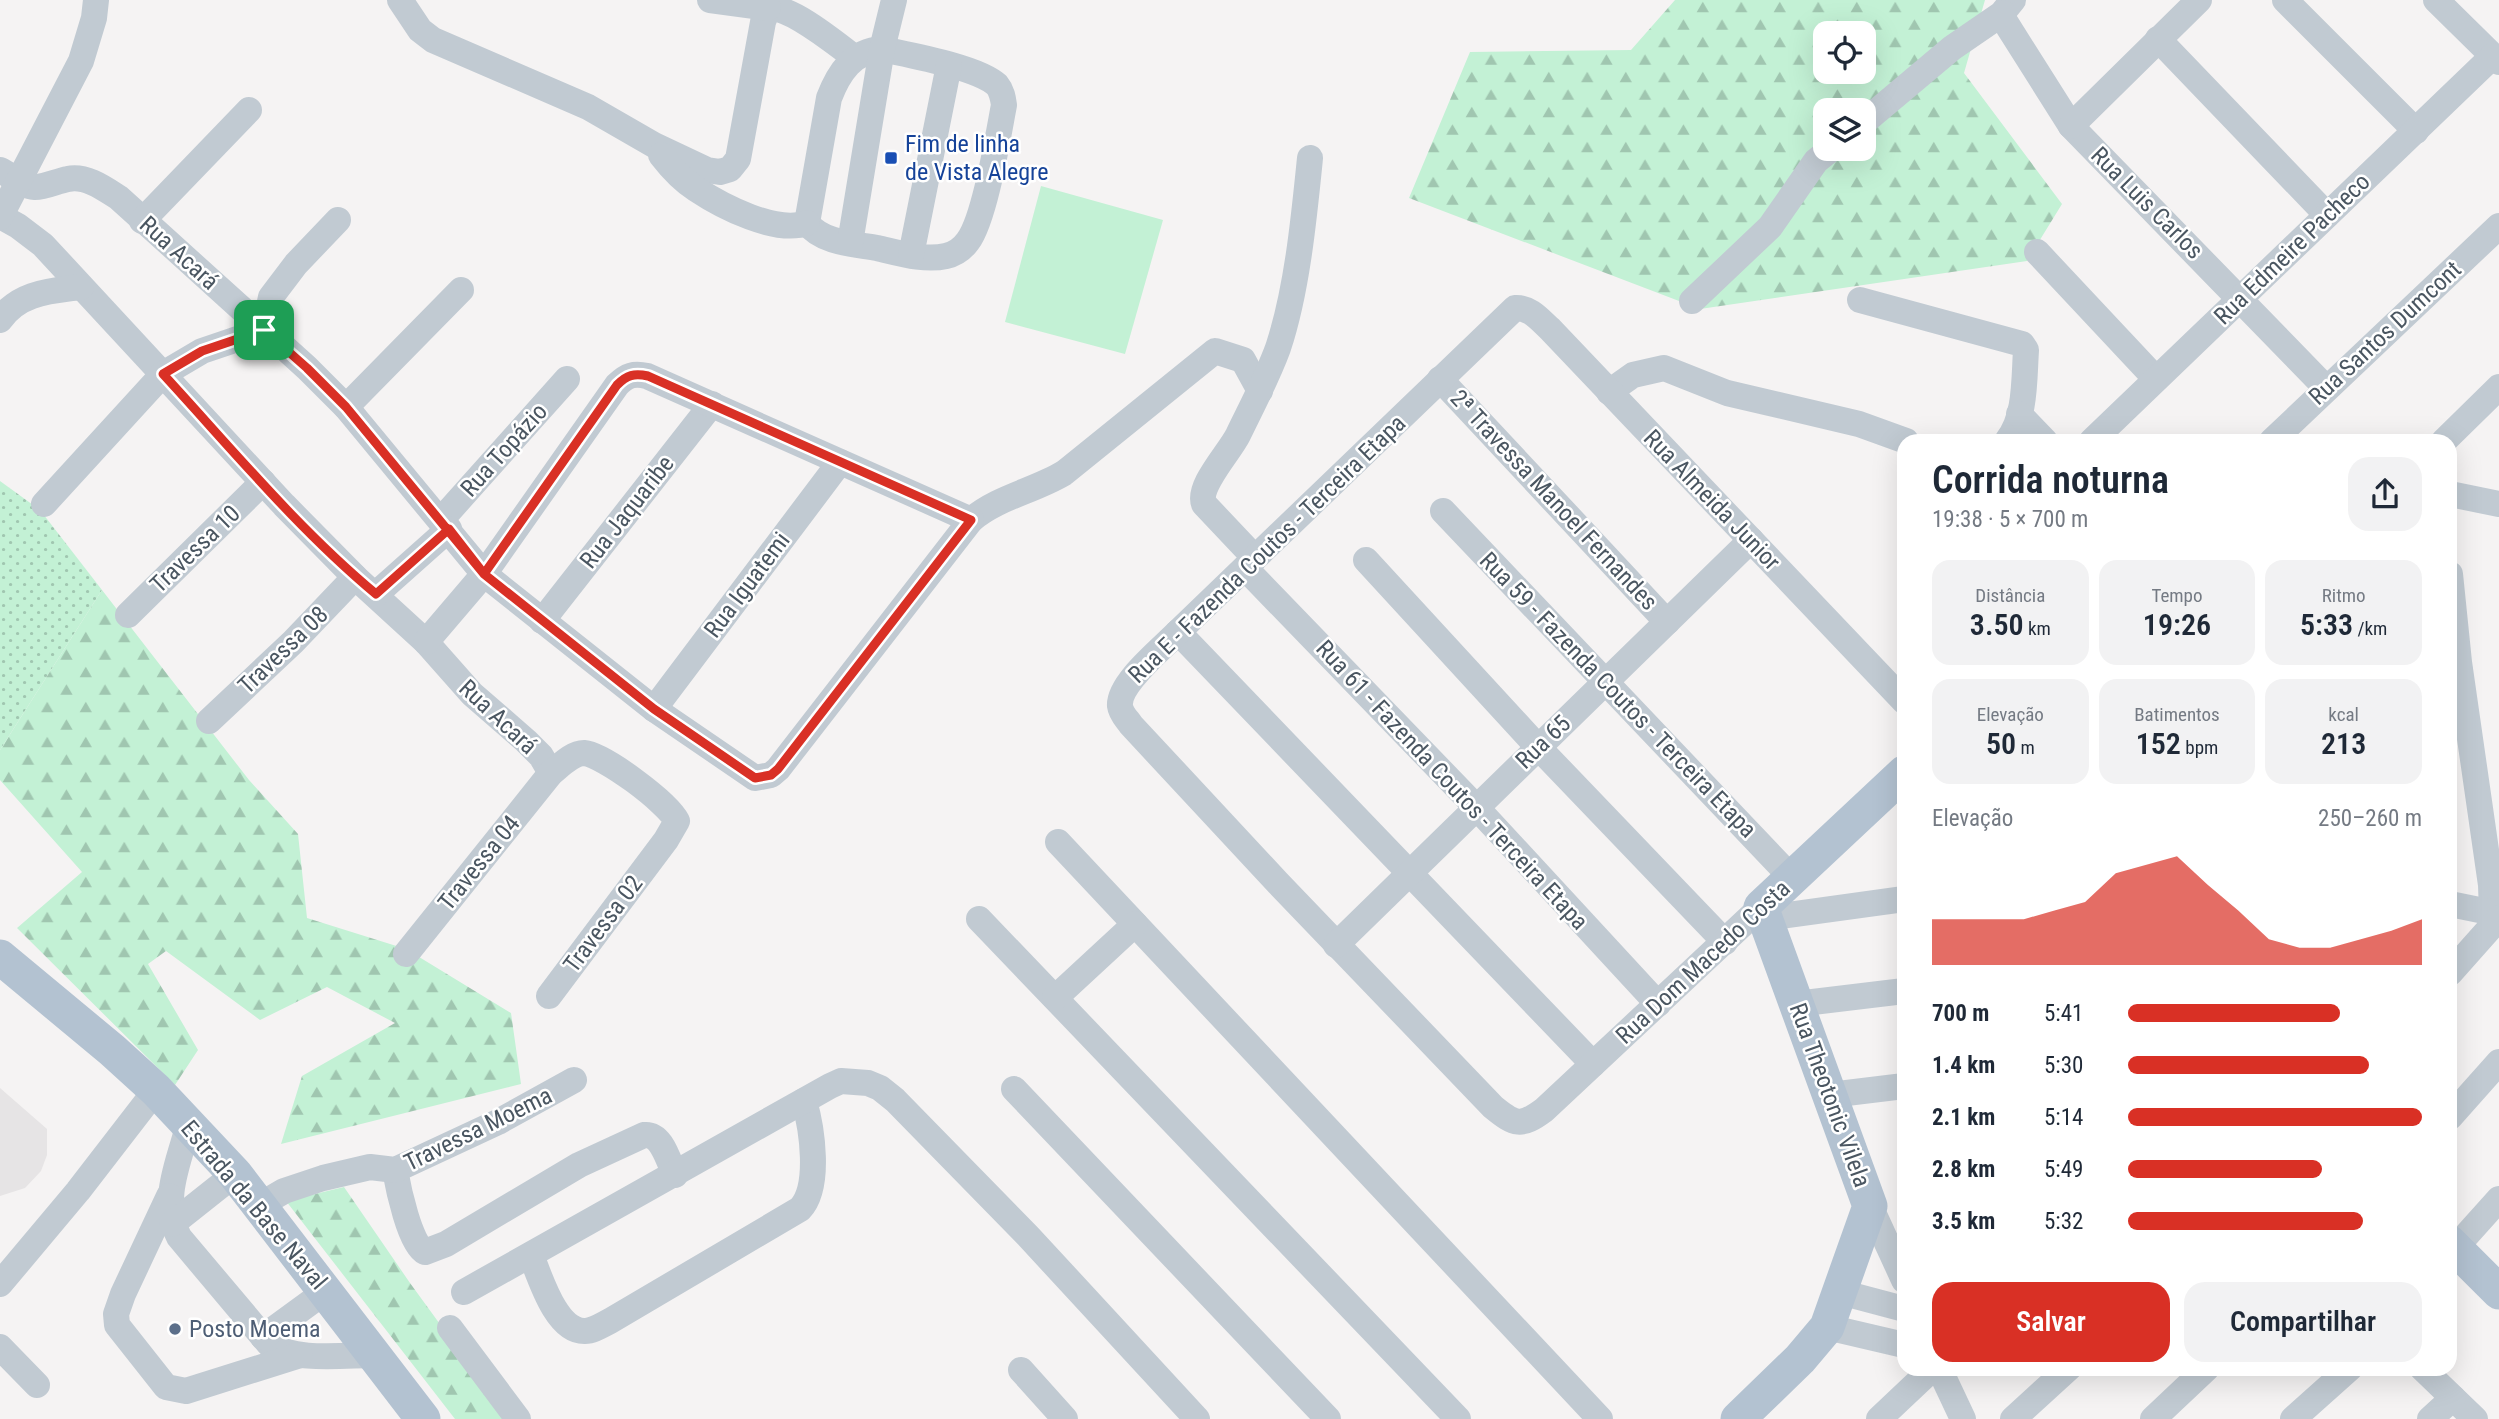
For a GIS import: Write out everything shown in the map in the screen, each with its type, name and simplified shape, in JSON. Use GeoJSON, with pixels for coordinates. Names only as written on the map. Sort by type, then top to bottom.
{"type":"FeatureCollection","features":[{"type":"Feature","properties":{"kind":"main road","name":"Rua Dom Macedo Costa"},"geometry":{"type":"LineString","coordinates":[[1764,912],[1792,878],[1897,780]]}},
{"type":"Feature","properties":{"kind":"main road","name":"Rua Theotonic Vilela"},"geometry":{"type":"LineString","coordinates":[[1764,912],[1870,1206]]}},
{"type":"Feature","properties":{"kind":"main road","name":"Estrada da Base Naval"},"geometry":{"type":"LineString","coordinates":[[0,957],[156,1090],[235,1174],[423,1419]]}},
{"type":"Feature","properties":{"kind":"main road"},"geometry":{"type":"LineString","coordinates":[[0,985],[70,1014]]}},
{"type":"Feature","properties":{"kind":"main road"},"geometry":{"type":"LineString","coordinates":[[1738,1419],[1800,1359],[1827,1327],[1870,1206]]}},
{"type":"Feature","properties":{"kind":"main road"},"geometry":{"type":"LineString","coordinates":[[2457,1250],[2499,1292]]}},
{"type":"Feature","properties":{"kind":"street"},"geometry":{"type":"LineString","coordinates":[[0,217],[10,175],[81,61],[94,18],[96,0]]}},
{"type":"Feature","properties":{"kind":"street"},"geometry":{"type":"LineString","coordinates":[[400,0],[420,30],[433,40],[588,107],[654,145],[706,170],[720,172],[733,167],[740,152],[763,22],[768,8]]}},
{"type":"Feature","properties":{"kind":"street"},"geometry":{"type":"LineString","coordinates":[[710,0],[778,10],[797,18],[855,57]]}},
{"type":"Feature","properties":{"kind":"street"},"geometry":{"type":"LineString","coordinates":[[849,243],[882,49],[894,0]]}},
{"type":"Feature","properties":{"kind":"street"},"geometry":{"type":"LineString","coordinates":[[2071,125],[2199,0]]}},
{"type":"Feature","properties":{"kind":"street"},"geometry":{"type":"LineString","coordinates":[[2285,0],[2416,131]]}},
{"type":"Feature","properties":{"kind":"street"},"geometry":{"type":"LineString","coordinates":[[2436,0],[2496,59]]}},
{"type":"Feature","properties":{"kind":"street"},"geometry":{"type":"LineString","coordinates":[[1876,112],[1952,48],[2008,6]]}},
{"type":"Feature","properties":{"kind":"street","name":"Rua Luis Carlos"},"geometry":{"type":"LineString","coordinates":[[2008,6],[2008,27],[2071,125],[2326,388]]}},
{"type":"Feature","properties":{"kind":"street"},"geometry":{"type":"LineString","coordinates":[[2158,39],[2328,215]]}},
{"type":"Feature","properties":{"kind":"street"},"geometry":{"type":"LineString","coordinates":[[882,49],[949,65],[995,83],[1003,98],[1002,117],[978,219],[969,239],[959,251],[948,256],[911,255],[823,236],[807,223],[828,98],[835,82],[855,57],[868,50],[882,49]]}},
{"type":"Feature","properties":{"kind":"street","name":"Rua Edmeire Pacheco"},"geometry":{"type":"LineString","coordinates":[[2099,434],[2416,131],[2496,59]]}},
{"type":"Feature","properties":{"kind":"street"},"geometry":{"type":"LineString","coordinates":[[911,255],[949,65]]}},
{"type":"Feature","properties":{"kind":"street"},"geometry":{"type":"LineString","coordinates":[[142,221],[249,110]]}},
{"type":"Feature","properties":{"kind":"street"},"geometry":{"type":"LineString","coordinates":[[654,145],[672,169],[720,204],[772,225],[796,227],[807,223]]}},
{"type":"Feature","properties":{"kind":"street"},"geometry":{"type":"LineString","coordinates":[[1259,391],[1283,332],[1303,227],[1310,158]]}},
{"type":"Feature","properties":{"kind":"street"},"geometry":{"type":"LineString","coordinates":[[1692,301],[1770,227],[1816,161]]}},
{"type":"Feature","properties":{"kind":"street","name":"Rua Acará"},"geometry":{"type":"LineString","coordinates":[[10,175],[36,187],[71,178],[93,182],[119,198],[307,368],[346,407],[484,574],[654,709],[748,774],[760,778],[771,775],[778,769],[971,520]]}},
{"type":"Feature","properties":{"kind":"street","name":"Rua Acará"},"geometry":{"type":"LineString","coordinates":[[0,217],[18,226],[43,245],[263,482],[355,577],[426,642],[472,694],[541,756],[551,773]]}},
{"type":"Feature","properties":{"kind":"street"},"geometry":{"type":"LineString","coordinates":[[44,504],[163,374],[202,351],[264,330],[271,297],[296,264],[338,220]]}},
{"type":"Feature","properties":{"kind":"street","name":"Rua Santos Dumcont"},"geometry":{"type":"LineString","coordinates":[[2279,434],[2499,226]]}},
{"type":"Feature","properties":{"kind":"street"},"geometry":{"type":"LineString","coordinates":[[2037,252],[2156,379]]}},
{"type":"Feature","properties":{"kind":"street"},"geometry":{"type":"LineString","coordinates":[[0,320],[23,299],[41,293],[81,287]]}},
{"type":"Feature","properties":{"kind":"street"},"geometry":{"type":"LineString","coordinates":[[346,407],[461,290]]}},
{"type":"Feature","properties":{"kind":"street"},"geometry":{"type":"LineString","coordinates":[[1860,300],[2022,344],[2026,350],[2019,414],[2012,434]]}},
{"type":"Feature","properties":{"kind":"street","name":"Rua E - Fazenda Coutos - Terceira Etapa"},"geometry":{"type":"LineString","coordinates":[[1493,1107],[1336,945],[1122,713],[1120,703],[1127,686],[1178,632],[1515,308]]}},
{"type":"Feature","properties":{"kind":"street","name":"Rua Almeida Junior"},"geometry":{"type":"LineString","coordinates":[[1515,308],[1524,308],[1542,322],[1897,694]]}},
{"type":"Feature","properties":{"kind":"street"},"geometry":{"type":"LineString","coordinates":[[712,404],[971,520],[992,505],[1064,473],[1216,351],[1243,360],[1259,391]]}},
{"type":"Feature","properties":{"kind":"street"},"geometry":{"type":"LineString","coordinates":[[1609,392],[1633,375],[1664,368],[1727,393],[1859,424],[1897,438]]}},
{"type":"Feature","properties":{"kind":"street","name":"Rua Topázio"},"geometry":{"type":"LineString","coordinates":[[426,642],[484,574],[617,385],[626,377],[636,373],[648,376],[712,404]]}},
{"type":"Feature","properties":{"kind":"street","name":"Rua Topázio"},"geometry":{"type":"LineString","coordinates":[[376,594],[445,525],[567,379]]}},
{"type":"Feature","properties":{"kind":"street","name":"2ª Travessa Manoel Fernandes"},"geometry":{"type":"LineString","coordinates":[[1440,379],[1667,622]]}},
{"type":"Feature","properties":{"kind":"street"},"geometry":{"type":"LineString","coordinates":[[2451,434],[2498,389]]}},
{"type":"Feature","properties":{"kind":"street","name":"Rua 61 - Fazenda Coutos - Terceira Etapa"},"geometry":{"type":"LineString","coordinates":[[1259,391],[1231,448],[1206,485],[1202,497],[1204,504],[1250,563],[1658,1004]]}},
{"type":"Feature","properties":{"kind":"street","name":"Rua Jaquaribe"},"geometry":{"type":"LineString","coordinates":[[542,621],[712,404]]}},
{"type":"Feature","properties":{"kind":"street"},"geometry":{"type":"LineString","coordinates":[[2019,414],[2038,434]]}},
{"type":"Feature","properties":{"kind":"street","name":"Rua Iguatemi"},"geometry":{"type":"LineString","coordinates":[[654,709],[840,462]]}},
{"type":"Feature","properties":{"kind":"street","name":"Travessa 10"},"geometry":{"type":"LineString","coordinates":[[128,615],[263,482]]}},
{"type":"Feature","properties":{"kind":"street"},"geometry":{"type":"LineString","coordinates":[[2457,495],[2499,504]]}},
{"type":"Feature","properties":{"kind":"street","name":"Rua 59 - Fazenda Coutos - Terceira Etapa"},"geometry":{"type":"LineString","coordinates":[[1443,511],[1792,878]]}},
{"type":"Feature","properties":{"kind":"street","name":"Rua 65"},"geometry":{"type":"LineString","coordinates":[[1336,945],[1751,540]]}},
{"type":"Feature","properties":{"kind":"street"},"geometry":{"type":"LineString","coordinates":[[1366,560],[1538,747],[1725,942]]}},
{"type":"Feature","properties":{"kind":"street","name":"Travessa 08"},"geometry":{"type":"LineString","coordinates":[[209,721],[293,642],[355,577]]}},
{"type":"Feature","properties":{"kind":"street"},"geometry":{"type":"LineString","coordinates":[[1178,632],[1593,1064]]}},
{"type":"Feature","properties":{"kind":"street"},"geometry":{"type":"LineString","coordinates":[[2457,642],[2497,915]]}},
{"type":"Feature","properties":{"kind":"street","name":"Travessa 04"},"geometry":{"type":"LineString","coordinates":[[406,954],[551,773],[579,754],[586,753],[610,765],[673,814],[677,821],[675,827],[656,852]]}},
{"type":"Feature","properties":{"kind":"street"},"geometry":{"type":"LineString","coordinates":[[1058,842],[1600,1419]]}},
{"type":"Feature","properties":{"kind":"street","name":"Travessa 02"},"geometry":{"type":"LineString","coordinates":[[549,996],[656,852]]}},
{"type":"Feature","properties":{"kind":"street"},"geometry":{"type":"LineString","coordinates":[[1764,912],[1897,900]]}},
{"type":"Feature","properties":{"kind":"street"},"geometry":{"type":"LineString","coordinates":[[2457,906],[2497,915]]}},
{"type":"Feature","properties":{"kind":"street","name":"Rua Dom Macedo Costa"},"geometry":{"type":"LineString","coordinates":[[1493,1107],[1507,1119],[1524,1122],[1544,1110],[1725,942],[1764,912]]}},
{"type":"Feature","properties":{"kind":"street"},"geometry":{"type":"LineString","coordinates":[[2457,964],[2497,915]]}},
{"type":"Feature","properties":{"kind":"street"},"geometry":{"type":"LineString","coordinates":[[979,919],[1458,1419]]}},
{"type":"Feature","properties":{"kind":"street"},"geometry":{"type":"LineString","coordinates":[[1055,998],[1135,924]]}},
{"type":"Feature","properties":{"kind":"street"},"geometry":{"type":"LineString","coordinates":[[1796,1004],[1897,992]]}},
{"type":"Feature","properties":{"kind":"street"},"geometry":{"type":"LineString","coordinates":[[2457,1108],[2499,1062]]}},
{"type":"Feature","properties":{"kind":"street","name":"Travessa Moema"},"geometry":{"type":"LineString","coordinates":[[260,1205],[284,1191],[323,1178],[370,1167],[395,1170],[423,1159],[574,1080]]}},
{"type":"Feature","properties":{"kind":"street"},"geometry":{"type":"LineString","coordinates":[[464,1292],[841,1081],[868,1083],[880,1088],[895,1100],[1028,1236],[1197,1419]]}},
{"type":"Feature","properties":{"kind":"street"},"geometry":{"type":"LineString","coordinates":[[1830,1095],[1897,1087]]}},
{"type":"Feature","properties":{"kind":"street"},"geometry":{"type":"LineString","coordinates":[[1014,1089],[1328,1419]]}},
{"type":"Feature","properties":{"kind":"street"},"geometry":{"type":"LineString","coordinates":[[0,1284],[78,1191],[156,1090]]}},
{"type":"Feature","properties":{"kind":"street"},"geometry":{"type":"LineString","coordinates":[[530,1255],[559,1317],[568,1327],[586,1331],[610,1321],[806,1203],[811,1191],[812,1172],[808,1115],[804,1101]]}},
{"type":"Feature","properties":{"kind":"street"},"geometry":{"type":"LineString","coordinates":[[188,1124],[170,1195],[172,1224],[178,1237],[275,1349],[301,1355],[375,1355]]}},
{"type":"Feature","properties":{"kind":"street"},"geometry":{"type":"LineString","coordinates":[[395,1170],[419,1249],[425,1252],[446,1244],[579,1165],[644,1135],[651,1134],[657,1139],[675,1174]]}},
{"type":"Feature","properties":{"kind":"street"},"geometry":{"type":"LineString","coordinates":[[172,1224],[235,1174]]}},
{"type":"Feature","properties":{"kind":"street"},"geometry":{"type":"LineString","coordinates":[[170,1195],[122,1294],[116,1314],[117,1325],[166,1387],[186,1391],[301,1355]]}},
{"type":"Feature","properties":{"kind":"street"},"geometry":{"type":"LineString","coordinates":[[2457,1240],[2499,1199]]}},
{"type":"Feature","properties":{"kind":"street","name":"Rua Theotonic Vilela"},"geometry":{"type":"LineString","coordinates":[[1870,1206],[1897,1263]]}},
{"type":"Feature","properties":{"kind":"street"},"geometry":{"type":"LineString","coordinates":[[1853,1257],[1874,1253],[1897,1267]]}},
{"type":"Feature","properties":{"kind":"street"},"geometry":{"type":"LineString","coordinates":[[263,1337],[326,1291]]}},
{"type":"Feature","properties":{"kind":"street"},"geometry":{"type":"LineString","coordinates":[[1840,1292],[1897,1307]]}},
{"type":"Feature","properties":{"kind":"street"},"geometry":{"type":"LineString","coordinates":[[1827,1327],[1897,1343]]}},
{"type":"Feature","properties":{"kind":"street"},"geometry":{"type":"LineString","coordinates":[[450,1328],[518,1419]]}},
{"type":"Feature","properties":{"kind":"street"},"geometry":{"type":"LineString","coordinates":[[1,1350],[37,1385]]}},
{"type":"Feature","properties":{"kind":"street"},"geometry":{"type":"LineString","coordinates":[[1021,1370],[1065,1419]]}},
{"type":"Feature","properties":{"kind":"street"},"geometry":{"type":"LineString","coordinates":[[1879,1419],[1925,1376]]}},
{"type":"Feature","properties":{"kind":"street"},"geometry":{"type":"LineString","coordinates":[[1943,1376],[1963,1419]]}},
{"type":"Feature","properties":{"kind":"street"},"geometry":{"type":"LineString","coordinates":[[2013,1419],[2060,1376]]}},
{"type":"Feature","properties":{"kind":"street"},"geometry":{"type":"LineString","coordinates":[[2153,1419],[2199,1376]]}},
{"type":"Feature","properties":{"kind":"street"},"geometry":{"type":"LineString","coordinates":[[2293,1419],[2341,1376]]}},
{"type":"Feature","properties":{"kind":"street"},"geometry":{"type":"LineString","coordinates":[[2430,1376],[2475,1419]]}},
{"type":"Feature","properties":{"kind":"street"},"geometry":{"type":"LineString","coordinates":[[2430,1419],[2453,1398]]}},
{"type":"Feature","properties":{"kind":"shaded area"},"geometry":{"type":"Polygon","coordinates":[[[0,1088],[47,1129],[47,1155],[41,1171],[25,1188],[0,1196],[0,1088]]]}},
{"type":"Feature","properties":{"kind":"green space"},"geometry":{"type":"Polygon","coordinates":[[[1675,0],[1985,0],[1964,73],[2062,204],[2027,261],[1700,309],[1409,198],[1470,52],[1631,50],[1675,0]]]}},
{"type":"Feature","properties":{"kind":"green space"},"geometry":{"type":"Polygon","coordinates":[[[1041,186],[1163,220],[1125,354],[1005,322],[1041,186]]]}},
{"type":"Feature","properties":{"kind":"green space"},"geometry":{"type":"Polygon","coordinates":[[[0,481],[40,510],[102,590],[0,750],[0,481]]]}},
{"type":"Feature","properties":{"kind":"green space"},"geometry":{"type":"Polygon","coordinates":[[[102,590],[249,780],[298,834],[307,918],[406,949],[511,1013],[521,1084],[281,1144],[302,1076],[395,1023],[327,987],[260,1020],[166,951],[148,964],[198,1050],[175,1085],[17,928],[82,872],[0,780],[0,750],[102,590]]]}},
{"type":"Feature","properties":{"kind":"green space"},"geometry":{"type":"Polygon","coordinates":[[[344,1187],[509,1419],[455,1419],[286,1201],[344,1187]]]}},
{"type":"Feature","properties":{"kind":"place","name":"Fim de linha de Vista Alegre"},"geometry":{"type":"Point","coordinates":[891,158]}},
{"type":"Feature","properties":{"kind":"place","name":"Posto Moema"},"geometry":{"type":"Point","coordinates":[175,1329]}},
{"type":"Feature","properties":{"kind":"route"},"geometry":{"type":"LineString","coordinates":[[264,330],[202,351],[163,374],[284,506],[355,577],[376,594],[449,529],[484,574],[617,385],[636,373],[971,520],[778,769],[771,775],[755,778],[654,709],[484,574],[449,529],[346,407],[264,330]]}}]}
